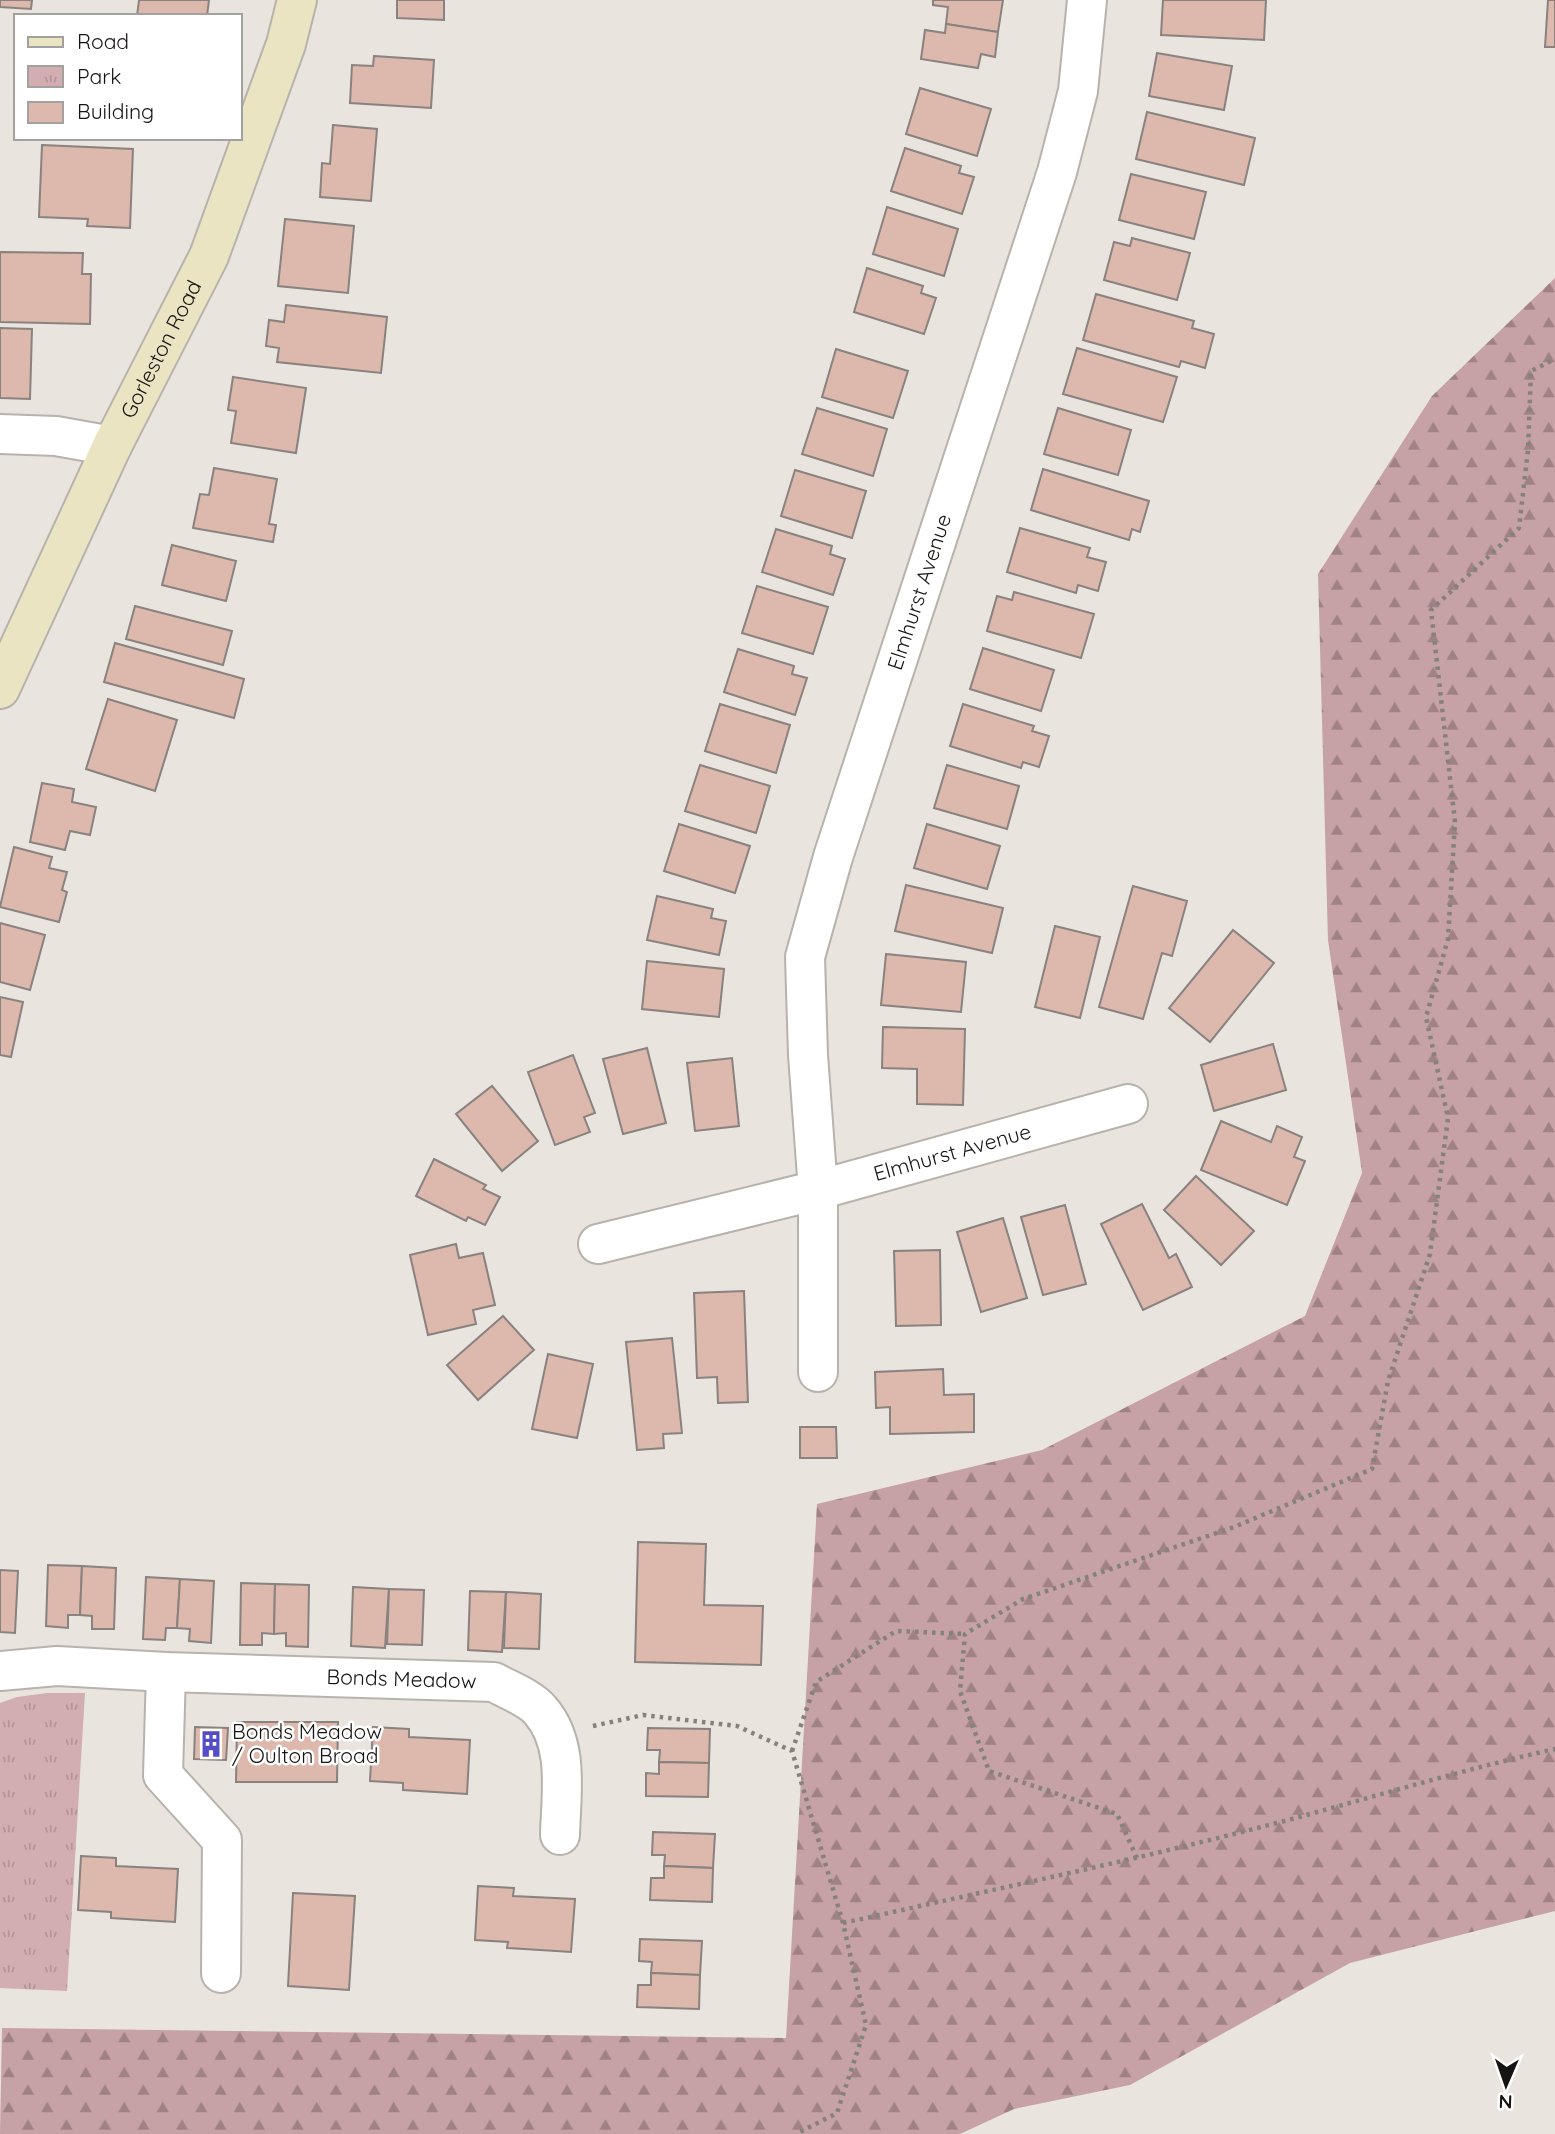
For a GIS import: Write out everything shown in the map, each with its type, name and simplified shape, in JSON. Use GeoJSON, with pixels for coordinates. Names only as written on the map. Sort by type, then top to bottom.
{"type":"FeatureCollection","features":[{"type":"Feature","properties":{"kind":"main road","name":"Gorleston Road"},"geometry":{"type":"LineString","coordinates":[[0,689],[113,446],[209,256],[286,44],[297,0]]}},
{"type":"Feature","properties":{"kind":"street","name":"Elmhurst Avenue"},"geometry":{"type":"LineString","coordinates":[[818,1372],[818,1190],[808,1055],[805,957],[837,844],[1057,172],[1078,91],[1087,0]]}},
{"type":"Feature","properties":{"kind":"street"},"geometry":{"type":"LineString","coordinates":[[0,434],[56,436],[113,446]]}},
{"type":"Feature","properties":{"kind":"street","name":"Elmhurst Avenue"},"geometry":{"type":"LineString","coordinates":[[598,1244],[818,1190],[1128,1104]]}},
{"type":"Feature","properties":{"kind":"street","name":"Bonds Meadow"},"geometry":{"type":"LineString","coordinates":[[0,1671],[57,1666],[494,1682],[539,1708],[556,1735],[562,1760],[560,1835]]}},
{"type":"Feature","properties":{"kind":"street"},"geometry":{"type":"LineString","coordinates":[[166,1672],[163,1775],[222,1840],[221,1973]]}},
{"type":"Feature","properties":{"kind":"path"},"geometry":{"type":"LineString","coordinates":[[796,2134],[837,2113],[866,2025],[843,1923],[792,1751],[816,1682],[896,1631],[965,1634],[1023,1599],[1234,1527],[1372,1469],[1388,1381],[1430,1254],[1448,1118],[1426,1017],[1448,939],[1455,822],[1431,610],[1519,528],[1528,450],[1531,371],[1555,359]]}},
{"type":"Feature","properties":{"kind":"path"},"geometry":{"type":"LineString","coordinates":[[965,1634],[960,1692],[989,1771],[1117,1814],[1137,1858]]}},
{"type":"Feature","properties":{"kind":"path"},"geometry":{"type":"LineString","coordinates":[[556,1735],[643,1715],[737,1726],[792,1751]]}},
{"type":"Feature","properties":{"kind":"path"},"geometry":{"type":"LineString","coordinates":[[843,1923],[1137,1858],[1289,1819],[1476,1766],[1555,1749]]}},
{"type":"Feature","properties":{"kind":"green space"},"geometry":{"type":"Polygon","coordinates":[[[1555,278],[1555,1911],[1350,1963],[1130,2085],[1014,2109],[960,2134],[0,2134],[2,2028],[786,2038],[817,1504],[1042,1450],[1305,1316],[1362,1173],[1328,940],[1318,574],[1432,396],[1555,278]]]}},
{"type":"Feature","properties":{"kind":"green space"},"geometry":{"type":"Polygon","coordinates":[[[47,1693],[85,1693],[67,1991],[0,1988],[0,1703],[17,1697],[47,1693]]]}},
{"type":"Feature","properties":{"kind":"building"},"geometry":{"type":"Polygon","coordinates":[[[0,0],[32,0],[31,9],[0,7],[0,0]]]}},
{"type":"Feature","properties":{"kind":"building"},"geometry":{"type":"Polygon","coordinates":[[[139,0],[209,0],[207,14],[137,14],[139,0]]]}},
{"type":"Feature","properties":{"kind":"building"},"geometry":{"type":"Polygon","coordinates":[[[397,0],[444,0],[444,20],[397,18],[397,0]]]}},
{"type":"Feature","properties":{"kind":"building"},"geometry":{"type":"Polygon","coordinates":[[[933,0],[1003,0],[998,32],[946,24],[948,7],[933,5],[933,0]]]}},
{"type":"Feature","properties":{"kind":"building"},"geometry":{"type":"Polygon","coordinates":[[[1163,0],[1266,0],[1264,40],[1161,35],[1163,0]]]}},
{"type":"Feature","properties":{"kind":"building"},"geometry":{"type":"Polygon","coordinates":[[[1548,0],[1555,0],[1555,47],[1545,47],[1548,0]]]}},
{"type":"Feature","properties":{"kind":"building"},"geometry":{"type":"Polygon","coordinates":[[[946,24],[998,32],[995,57],[981,54],[978,68],[921,59],[925,30],[945,33],[946,24]]]}},
{"type":"Feature","properties":{"kind":"building"},"geometry":{"type":"Polygon","coordinates":[[[1157,53],[1232,66],[1224,110],[1149,96],[1157,53]]]}},
{"type":"Feature","properties":{"kind":"building"},"geometry":{"type":"Polygon","coordinates":[[[374,56],[434,60],[431,108],[350,103],[352,65],[373,66],[374,56]]]}},
{"type":"Feature","properties":{"kind":"building"},"geometry":{"type":"Polygon","coordinates":[[[920,88],[991,109],[977,156],[906,134],[920,88]]]}},
{"type":"Feature","properties":{"kind":"building"},"geometry":{"type":"Polygon","coordinates":[[[1147,112],[1255,138],[1244,185],[1136,159],[1147,112]]]}},
{"type":"Feature","properties":{"kind":"building"},"geometry":{"type":"Polygon","coordinates":[[[333,125],[377,129],[371,201],[320,197],[322,163],[330,164],[333,125]]]}},
{"type":"Feature","properties":{"kind":"building"},"geometry":{"type":"Polygon","coordinates":[[[42,145],[133,149],[130,228],[87,226],[88,219],[39,217],[42,145]]]}},
{"type":"Feature","properties":{"kind":"building"},"geometry":{"type":"Polygon","coordinates":[[[905,148],[961,166],[959,173],[974,177],[962,214],[891,191],[905,148]]]}},
{"type":"Feature","properties":{"kind":"building"},"geometry":{"type":"Polygon","coordinates":[[[1131,174],[1206,192],[1194,239],[1119,220],[1131,174]]]}},
{"type":"Feature","properties":{"kind":"building"},"geometry":{"type":"Polygon","coordinates":[[[887,207],[958,229],[944,276],[873,254],[887,207]]]}},
{"type":"Feature","properties":{"kind":"building"},"geometry":{"type":"Polygon","coordinates":[[[285,219],[354,226],[348,293],[278,286],[285,219]]]}},
{"type":"Feature","properties":{"kind":"building"},"geometry":{"type":"Polygon","coordinates":[[[1132,238],[1190,253],[1177,300],[1104,280],[1114,242],[1130,246],[1132,238]]]}},
{"type":"Feature","properties":{"kind":"building"},"geometry":{"type":"Polygon","coordinates":[[[0,252],[83,253],[82,274],[91,274],[90,324],[0,322],[0,252]]]}},
{"type":"Feature","properties":{"kind":"building"},"geometry":{"type":"Polygon","coordinates":[[[867,268],[923,286],[921,293],[936,298],[924,334],[854,312],[867,268]]]}},
{"type":"Feature","properties":{"kind":"building"},"geometry":{"type":"Polygon","coordinates":[[[1096,294],[1194,321],[1192,328],[1214,334],[1205,368],[1181,361],[1179,367],[1083,340],[1096,294]]]}},
{"type":"Feature","properties":{"kind":"building"},"geometry":{"type":"Polygon","coordinates":[[[286,305],[387,317],[381,373],[277,362],[279,348],[266,346],[269,320],[284,322],[286,305]]]}},
{"type":"Feature","properties":{"kind":"building"},"geometry":{"type":"Polygon","coordinates":[[[0,328],[32,329],[30,399],[0,398],[0,328]]]}},
{"type":"Feature","properties":{"kind":"building"},"geometry":{"type":"Polygon","coordinates":[[[1077,348],[1177,377],[1163,422],[1063,394],[1077,348]]]}},
{"type":"Feature","properties":{"kind":"building"},"geometry":{"type":"Polygon","coordinates":[[[836,349],[908,371],[893,418],[822,397],[836,349]]]}},
{"type":"Feature","properties":{"kind":"building"},"geometry":{"type":"Polygon","coordinates":[[[233,377],[306,388],[296,453],[231,443],[236,411],[228,410],[233,377]]]}},
{"type":"Feature","properties":{"kind":"building"},"geometry":{"type":"Polygon","coordinates":[[[817,408],[887,429],[873,476],[802,454],[817,408]]]}},
{"type":"Feature","properties":{"kind":"building"},"geometry":{"type":"Polygon","coordinates":[[[1058,408],[1131,430],[1118,475],[1044,454],[1058,408]]]}},
{"type":"Feature","properties":{"kind":"building"},"geometry":{"type":"Polygon","coordinates":[[[214,468],[277,479],[269,524],[276,525],[273,542],[193,528],[200,494],[209,495],[214,468]]]}},
{"type":"Feature","properties":{"kind":"building"},"geometry":{"type":"Polygon","coordinates":[[[1043,469],[1149,501],[1140,532],[1132,529],[1129,540],[1031,510],[1043,469]]]}},
{"type":"Feature","properties":{"kind":"building"},"geometry":{"type":"Polygon","coordinates":[[[795,470],[866,491],[852,538],[781,516],[795,470]]]}},
{"type":"Feature","properties":{"kind":"building"},"geometry":{"type":"Polygon","coordinates":[[[1020,528],[1090,548],[1087,557],[1106,562],[1098,591],[1078,585],[1076,593],[1007,572],[1020,528]]]}},
{"type":"Feature","properties":{"kind":"building"},"geometry":{"type":"Polygon","coordinates":[[[776,529],[832,546],[830,554],[845,559],[833,595],[762,572],[776,529]]]}},
{"type":"Feature","properties":{"kind":"building"},"geometry":{"type":"Polygon","coordinates":[[[172,545],[236,561],[226,601],[162,585],[172,545]]]}},
{"type":"Feature","properties":{"kind":"building"},"geometry":{"type":"Polygon","coordinates":[[[757,586],[828,607],[813,654],[742,633],[757,586]]]}},
{"type":"Feature","properties":{"kind":"building"},"geometry":{"type":"Polygon","coordinates":[[[1014,592],[1094,614],[1081,658],[987,631],[997,596],[1012,600],[1014,592]]]}},
{"type":"Feature","properties":{"kind":"building"},"geometry":{"type":"Polygon","coordinates":[[[135,606],[232,631],[223,665],[126,639],[135,606]]]}},
{"type":"Feature","properties":{"kind":"building"},"geometry":{"type":"Polygon","coordinates":[[[115,643],[244,679],[234,718],[104,682],[115,643]]]}},
{"type":"Feature","properties":{"kind":"building"},"geometry":{"type":"Polygon","coordinates":[[[983,648],[1054,670],[1041,711],[970,689],[983,648]]]}},
{"type":"Feature","properties":{"kind":"building"},"geometry":{"type":"Polygon","coordinates":[[[738,649],[794,666],[792,674],[807,678],[795,715],[724,692],[738,649]]]}},
{"type":"Feature","properties":{"kind":"building"},"geometry":{"type":"Polygon","coordinates":[[[108,699],[177,720],[155,791],[86,769],[108,699]]]}},
{"type":"Feature","properties":{"kind":"building"},"geometry":{"type":"Polygon","coordinates":[[[720,704],[790,725],[776,773],[705,751],[720,704]]]}},
{"type":"Feature","properties":{"kind":"building"},"geometry":{"type":"Polygon","coordinates":[[[963,704],[1034,726],[1032,731],[1049,736],[1039,767],[1023,762],[1021,768],[950,746],[963,704]]]}},
{"type":"Feature","properties":{"kind":"building"},"geometry":{"type":"Polygon","coordinates":[[[700,765],[770,786],[756,833],[685,811],[700,765]]]}},
{"type":"Feature","properties":{"kind":"building"},"geometry":{"type":"Polygon","coordinates":[[[947,765],[1019,786],[1007,829],[934,808],[947,765]]]}},
{"type":"Feature","properties":{"kind":"building"},"geometry":{"type":"Polygon","coordinates":[[[42,783],[74,789],[72,802],[96,807],[90,835],[70,831],[65,850],[30,842],[42,783]]]}},
{"type":"Feature","properties":{"kind":"building"},"geometry":{"type":"Polygon","coordinates":[[[679,824],[750,846],[735,893],[664,871],[679,824]]]}},
{"type":"Feature","properties":{"kind":"building"},"geometry":{"type":"Polygon","coordinates":[[[927,824],[1000,846],[987,889],[914,868],[927,824]]]}},
{"type":"Feature","properties":{"kind":"building"},"geometry":{"type":"Polygon","coordinates":[[[14,847],[52,857],[49,868],[67,872],[62,890],[67,892],[59,922],[0,907],[14,847]]]}},
{"type":"Feature","properties":{"kind":"building"},"geometry":{"type":"Polygon","coordinates":[[[906,885],[1003,908],[992,953],[895,931],[906,885]]]}},
{"type":"Feature","properties":{"kind":"building"},"geometry":{"type":"Polygon","coordinates":[[[1133,886],[1187,901],[1172,956],[1162,953],[1143,1019],[1099,1007],[1133,886]]]}},
{"type":"Feature","properties":{"kind":"building"},"geometry":{"type":"Polygon","coordinates":[[[657,896],[713,909],[711,918],[726,921],[719,955],[647,940],[657,896]]]}},
{"type":"Feature","properties":{"kind":"building"},"geometry":{"type":"Polygon","coordinates":[[[0,923],[45,935],[30,990],[0,982],[0,923]]]}},
{"type":"Feature","properties":{"kind":"building"},"geometry":{"type":"Polygon","coordinates":[[[1055,926],[1100,937],[1080,1018],[1035,1007],[1055,926]]]}},
{"type":"Feature","properties":{"kind":"building"},"geometry":{"type":"Polygon","coordinates":[[[1233,930],[1274,963],[1210,1042],[1169,1008],[1233,930]]]}},
{"type":"Feature","properties":{"kind":"building"},"geometry":{"type":"Polygon","coordinates":[[[886,954],[966,962],[961,1012],[881,1005],[886,954]]]}},
{"type":"Feature","properties":{"kind":"building"},"geometry":{"type":"Polygon","coordinates":[[[647,961],[724,969],[719,1017],[642,1009],[647,961]]]}},
{"type":"Feature","properties":{"kind":"building"},"geometry":{"type":"Polygon","coordinates":[[[0,997],[23,1002],[11,1057],[0,1055],[0,997]]]}},
{"type":"Feature","properties":{"kind":"building"},"geometry":{"type":"Polygon","coordinates":[[[883,1027],[965,1029],[963,1105],[917,1104],[917,1069],[882,1068],[883,1027]]]}},
{"type":"Feature","properties":{"kind":"building"},"geometry":{"type":"Polygon","coordinates":[[[1273,1044],[1286,1090],[1214,1111],[1201,1065],[1273,1044]]]}},
{"type":"Feature","properties":{"kind":"building"},"geometry":{"type":"Polygon","coordinates":[[[647,1048],[666,1123],[623,1134],[603,1059],[647,1048]]]}},
{"type":"Feature","properties":{"kind":"building"},"geometry":{"type":"Polygon","coordinates":[[[573,1055],[595,1113],[584,1117],[590,1132],[555,1145],[528,1072],[573,1055]]]}},
{"type":"Feature","properties":{"kind":"building"},"geometry":{"type":"Polygon","coordinates":[[[732,1058],[739,1126],[695,1131],[687,1063],[732,1058]]]}},
{"type":"Feature","properties":{"kind":"building"},"geometry":{"type":"Polygon","coordinates":[[[492,1086],[538,1141],[502,1171],[456,1114],[492,1086]]]}},
{"type":"Feature","properties":{"kind":"building"},"geometry":{"type":"Polygon","coordinates":[[[1221,1121],[1271,1142],[1277,1126],[1302,1137],[1294,1157],[1305,1161],[1287,1205],[1201,1170],[1221,1121]]]}},
{"type":"Feature","properties":{"kind":"building"},"geometry":{"type":"Polygon","coordinates":[[[434,1159],[486,1185],[483,1189],[500,1197],[485,1225],[468,1217],[466,1221],[416,1196],[434,1159]]]}},
{"type":"Feature","properties":{"kind":"building"},"geometry":{"type":"Polygon","coordinates":[[[1196,1176],[1254,1231],[1221,1265],[1164,1210],[1196,1176]]]}},
{"type":"Feature","properties":{"kind":"building"},"geometry":{"type":"Polygon","coordinates":[[[1142,1204],[1169,1258],[1176,1254],[1192,1287],[1143,1310],[1101,1224],[1142,1204]]]}},
{"type":"Feature","properties":{"kind":"building"},"geometry":{"type":"Polygon","coordinates":[[[1065,1205],[1086,1284],[1043,1295],[1021,1217],[1065,1205]]]}},
{"type":"Feature","properties":{"kind":"building"},"geometry":{"type":"Polygon","coordinates":[[[1003,1218],[1027,1298],[981,1312],[957,1232],[1003,1218]]]}},
{"type":"Feature","properties":{"kind":"building"},"geometry":{"type":"Polygon","coordinates":[[[456,1244],[459,1258],[483,1253],[495,1305],[473,1310],[476,1324],[428,1335],[410,1255],[456,1244]]]}},
{"type":"Feature","properties":{"kind":"building"},"geometry":{"type":"Polygon","coordinates":[[[940,1250],[941,1325],[896,1326],[894,1251],[940,1250]]]}},
{"type":"Feature","properties":{"kind":"building"},"geometry":{"type":"Polygon","coordinates":[[[744,1291],[748,1402],[718,1403],[717,1377],[697,1378],[694,1293],[744,1291]]]}},
{"type":"Feature","properties":{"kind":"building"},"geometry":{"type":"Polygon","coordinates":[[[503,1316],[534,1350],[478,1400],[447,1365],[503,1316]]]}},
{"type":"Feature","properties":{"kind":"building"},"geometry":{"type":"Polygon","coordinates":[[[672,1338],[682,1433],[663,1434],[664,1448],[637,1450],[626,1342],[672,1338]]]}},
{"type":"Feature","properties":{"kind":"building"},"geometry":{"type":"Polygon","coordinates":[[[548,1354],[593,1364],[577,1438],[532,1429],[548,1354]]]}},
{"type":"Feature","properties":{"kind":"building"},"geometry":{"type":"Polygon","coordinates":[[[943,1369],[944,1395],[974,1394],[974,1432],[890,1434],[890,1407],[876,1408],[875,1372],[943,1369]]]}},
{"type":"Feature","properties":{"kind":"building"},"geometry":{"type":"Polygon","coordinates":[[[800,1427],[836,1427],[837,1458],[800,1458],[800,1427]]]}},
{"type":"Feature","properties":{"kind":"building"},"geometry":{"type":"Polygon","coordinates":[[[638,1542],[706,1544],[704,1605],[763,1606],[761,1665],[635,1662],[638,1542]]]}},
{"type":"Feature","properties":{"kind":"building"},"geometry":{"type":"Polygon","coordinates":[[[48,1565],[82,1566],[80,1615],[68,1615],[68,1628],[46,1626],[48,1565]]]}},
{"type":"Feature","properties":{"kind":"building"},"geometry":{"type":"Polygon","coordinates":[[[82,1566],[116,1568],[114,1629],[92,1629],[92,1616],[80,1615],[82,1566]]]}},
{"type":"Feature","properties":{"kind":"building"},"geometry":{"type":"Polygon","coordinates":[[[0,1570],[18,1571],[15,1633],[0,1632],[0,1570]]]}},
{"type":"Feature","properties":{"kind":"building"},"geometry":{"type":"Polygon","coordinates":[[[146,1577],[180,1579],[177,1628],[166,1628],[165,1640],[143,1639],[146,1577]]]}},
{"type":"Feature","properties":{"kind":"building"},"geometry":{"type":"Polygon","coordinates":[[[180,1579],[214,1581],[211,1643],[189,1641],[190,1629],[177,1628],[180,1579]]]}},
{"type":"Feature","properties":{"kind":"building"},"geometry":{"type":"Polygon","coordinates":[[[241,1583],[275,1584],[274,1634],[262,1633],[262,1645],[240,1645],[241,1583]]]}},
{"type":"Feature","properties":{"kind":"building"},"geometry":{"type":"Polygon","coordinates":[[[275,1584],[309,1585],[308,1647],[286,1646],[286,1633],[274,1634],[275,1584]]]}},
{"type":"Feature","properties":{"kind":"building"},"geometry":{"type":"Polygon","coordinates":[[[353,1587],[389,1589],[385,1648],[351,1646],[353,1587]]]}},
{"type":"Feature","properties":{"kind":"building"},"geometry":{"type":"Polygon","coordinates":[[[389,1589],[424,1590],[422,1645],[387,1644],[389,1589]]]}},
{"type":"Feature","properties":{"kind":"building"},"geometry":{"type":"Polygon","coordinates":[[[470,1591],[506,1592],[502,1652],[468,1650],[470,1591]]]}},
{"type":"Feature","properties":{"kind":"building"},"geometry":{"type":"Polygon","coordinates":[[[506,1592],[541,1594],[539,1649],[504,1648],[506,1592]]]}},
{"type":"Feature","properties":{"kind":"building"},"geometry":{"type":"Polygon","coordinates":[[[237,1722],[338,1722],[337,1782],[236,1782],[237,1722]]]}},
{"type":"Feature","properties":{"kind":"building","name":"Bonds Meadow / Oulton Broad"},"geometry":{"type":"Polygon","coordinates":[[[195,1727],[228,1728],[226,1760],[194,1759],[195,1727]]]}},
{"type":"Feature","properties":{"kind":"building"},"geometry":{"type":"Polygon","coordinates":[[[373,1727],[409,1729],[409,1737],[470,1740],[467,1794],[403,1790],[403,1783],[370,1781],[373,1727]]]}},
{"type":"Feature","properties":{"kind":"building"},"geometry":{"type":"Polygon","coordinates":[[[648,1728],[710,1729],[709,1763],[659,1762],[660,1750],[647,1750],[648,1728]]]}},
{"type":"Feature","properties":{"kind":"building"},"geometry":{"type":"Polygon","coordinates":[[[659,1762],[709,1763],[708,1797],[646,1796],[646,1773],[659,1774],[659,1762]]]}},
{"type":"Feature","properties":{"kind":"building"},"geometry":{"type":"Polygon","coordinates":[[[653,1832],[715,1834],[713,1868],[664,1866],[665,1855],[652,1855],[653,1832]]]}},
{"type":"Feature","properties":{"kind":"building"},"geometry":{"type":"Polygon","coordinates":[[[81,1856],[116,1858],[116,1866],[178,1869],[175,1922],[111,1918],[111,1912],[78,1910],[81,1856]]]}},
{"type":"Feature","properties":{"kind":"building"},"geometry":{"type":"Polygon","coordinates":[[[664,1866],[713,1868],[712,1902],[650,1900],[651,1878],[664,1878],[664,1866]]]}},
{"type":"Feature","properties":{"kind":"building"},"geometry":{"type":"Polygon","coordinates":[[[478,1886],[514,1888],[513,1896],[575,1899],[571,1952],[507,1948],[508,1942],[475,1940],[478,1886]]]}},
{"type":"Feature","properties":{"kind":"building"},"geometry":{"type":"Polygon","coordinates":[[[293,1893],[355,1896],[349,1990],[288,1986],[293,1893]]]}},
{"type":"Feature","properties":{"kind":"building"},"geometry":{"type":"Polygon","coordinates":[[[640,1939],[702,1941],[700,1975],[651,1973],[652,1962],[639,1961],[640,1939]]]}},
{"type":"Feature","properties":{"kind":"building"},"geometry":{"type":"Polygon","coordinates":[[[651,1973],[700,1975],[699,2009],[637,2007],[638,1985],[651,1985],[651,1973]]]}},
{"type":"Feature","properties":{"kind":"place","name":"Bonds Meadow / Oulton Broad"},"geometry":{"type":"Point","coordinates":[211,1744]}}]}
